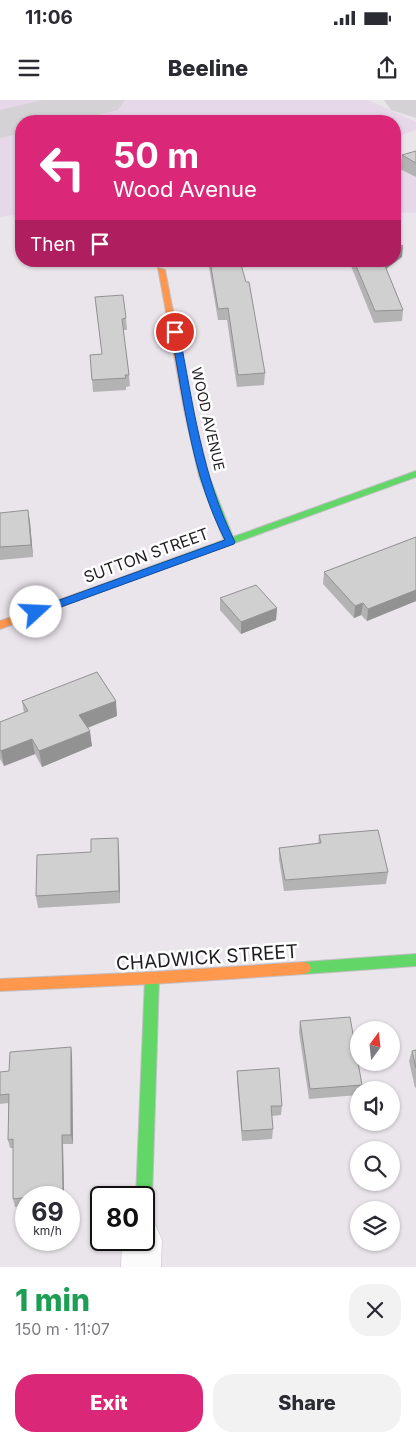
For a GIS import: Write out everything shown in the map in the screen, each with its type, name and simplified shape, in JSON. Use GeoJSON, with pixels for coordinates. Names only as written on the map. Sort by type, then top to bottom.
{"type":"FeatureCollection","features":[{"type":"Feature","properties":{"kind":"main road","name":"WOOD AVENUE"},"geometry":{"type":"LineString","coordinates":[[161,270],[200,460],[230,542]]}},
{"type":"Feature","properties":{"kind":"main road","name":"SUTTON STREET"},"geometry":{"type":"LineString","coordinates":[[0,625],[416,474]]}},
{"type":"Feature","properties":{"kind":"main road","name":"CHADWICK STREET"},"geometry":{"type":"LineString","coordinates":[[0,985],[152,978],[416,960]]}},
{"type":"Feature","properties":{"kind":"main road"},"geometry":{"type":"LineString","coordinates":[[144,1186],[152,978]]}},
{"type":"Feature","properties":{"kind":"street"},"geometry":{"type":"LineString","coordinates":[[141,1267],[142,1251]]}},
{"type":"Feature","properties":{"kind":"shaded area"},"geometry":{"type":"Polygon","coordinates":[[[0,100],[73,100],[0,117],[0,100]]]}},
{"type":"Feature","properties":{"kind":"shaded area"},"geometry":{"type":"Polygon","coordinates":[[[124,100],[368,100],[401,115],[61,115],[124,100]]]}},
{"type":"Feature","properties":{"kind":"shaded area"},"geometry":{"type":"Polygon","coordinates":[[[401,115],[416,122],[416,130],[401,135],[401,115]]]}},
{"type":"Feature","properties":{"kind":"shaded area"},"geometry":{"type":"Polygon","coordinates":[[[15,126],[15,215],[0,217],[0,130],[15,126]]]}},
{"type":"Feature","properties":{"kind":"shaded area"},"geometry":{"type":"Polygon","coordinates":[[[401,170],[416,177],[416,213],[401,212],[401,170]]]}},
{"type":"Feature","properties":{"kind":"building"},"geometry":{"type":"Polygon","coordinates":[[[416,151],[416,163],[402,155],[416,151]]]}},
{"type":"Feature","properties":{"kind":"building"},"geometry":{"type":"Polygon","coordinates":[[[211,267],[242,267],[246,282],[249,282],[265,373],[238,375],[228,308],[218,309],[211,267]]]}},
{"type":"Feature","properties":{"kind":"building"},"geometry":{"type":"Polygon","coordinates":[[[357,267],[385,267],[403,310],[375,311],[357,267]]]}},
{"type":"Feature","properties":{"kind":"building"},"geometry":{"type":"Polygon","coordinates":[[[123,295],[126,318],[122,319],[129,375],[125,375],[126,378],[92,380],[90,355],[102,354],[95,297],[123,295]]]}},
{"type":"Feature","properties":{"kind":"building"},"geometry":{"type":"Polygon","coordinates":[[[28,510],[31,545],[0,547],[0,513],[28,510]]]}},
{"type":"Feature","properties":{"kind":"building"},"geometry":{"type":"Polygon","coordinates":[[[416,537],[416,590],[368,609],[363,603],[355,606],[324,572],[416,537]]]}},
{"type":"Feature","properties":{"kind":"building"},"geometry":{"type":"Polygon","coordinates":[[[256,585],[277,608],[241,622],[220,598],[256,585]]]}},
{"type":"Feature","properties":{"kind":"building"},"geometry":{"type":"Polygon","coordinates":[[[97,672],[116,701],[79,715],[90,731],[39,751],[32,739],[1,751],[0,722],[28,711],[22,701],[97,672]]]}},
{"type":"Feature","properties":{"kind":"building"},"geometry":{"type":"Polygon","coordinates":[[[378,830],[388,872],[285,880],[279,848],[321,843],[319,835],[378,830]]]}},
{"type":"Feature","properties":{"kind":"building"},"geometry":{"type":"Polygon","coordinates":[[[118,838],[119,891],[36,896],[37,855],[91,852],[91,839],[118,838]]]}},
{"type":"Feature","properties":{"kind":"building"},"geometry":{"type":"Polygon","coordinates":[[[350,1017],[350,1071],[360,1071],[361,1081],[350,1081],[350,1086],[310,1089],[300,1021],[350,1017]]]}},
{"type":"Feature","properties":{"kind":"building"},"geometry":{"type":"Polygon","coordinates":[[[71,1047],[71,1135],[62,1135],[63,1186],[15,1186],[15,1199],[13,1199],[13,1139],[8,1140],[9,1094],[0,1095],[0,1072],[9,1071],[10,1052],[71,1047]]]}},
{"type":"Feature","properties":{"kind":"building"},"geometry":{"type":"Polygon","coordinates":[[[416,1050],[416,1068],[412,1051],[416,1050]]]}},
{"type":"Feature","properties":{"kind":"building"},"geometry":{"type":"Polygon","coordinates":[[[279,1068],[282,1106],[271,1106],[273,1129],[242,1131],[237,1071],[279,1068]]]}},
{"type":"Feature","properties":{"kind":"taxiway"},"geometry":{"type":"LineString","coordinates":[[38,115],[102,100]]}},
{"type":"Feature","properties":{"kind":"taxiway"},"geometry":{"type":"LineString","coordinates":[[407,100],[416,104]]}},
{"type":"Feature","properties":{"kind":"taxiway"},"geometry":{"type":"LineString","coordinates":[[0,124],[15,120]]}},
{"type":"Feature","properties":{"kind":"traffic: fast"},"geometry":{"type":"LineString","coordinates":[[145,572],[416,474]]}},
{"type":"Feature","properties":{"kind":"traffic: fast"},"geometry":{"type":"LineString","coordinates":[[204,476],[230,542]]}},
{"type":"Feature","properties":{"kind":"traffic: fast"},"geometry":{"type":"LineString","coordinates":[[304,968],[416,960]]}},
{"type":"Feature","properties":{"kind":"traffic: fast"},"geometry":{"type":"LineString","coordinates":[[144,1186],[152,978]]}},
{"type":"Feature","properties":{"kind":"traffic: slow"},"geometry":{"type":"LineString","coordinates":[[161,270],[188,409],[204,476]]}},
{"type":"Feature","properties":{"kind":"traffic: slow"},"geometry":{"type":"LineString","coordinates":[[0,625],[145,572]]}},
{"type":"Feature","properties":{"kind":"traffic: slow"},"geometry":{"type":"LineString","coordinates":[[0,985],[304,968]]}},
{"type":"Feature","properties":{"kind":"route"},"geometry":{"type":"LineString","coordinates":[[36,612],[230,542],[200,460],[187,403],[175,332]]}}]}
